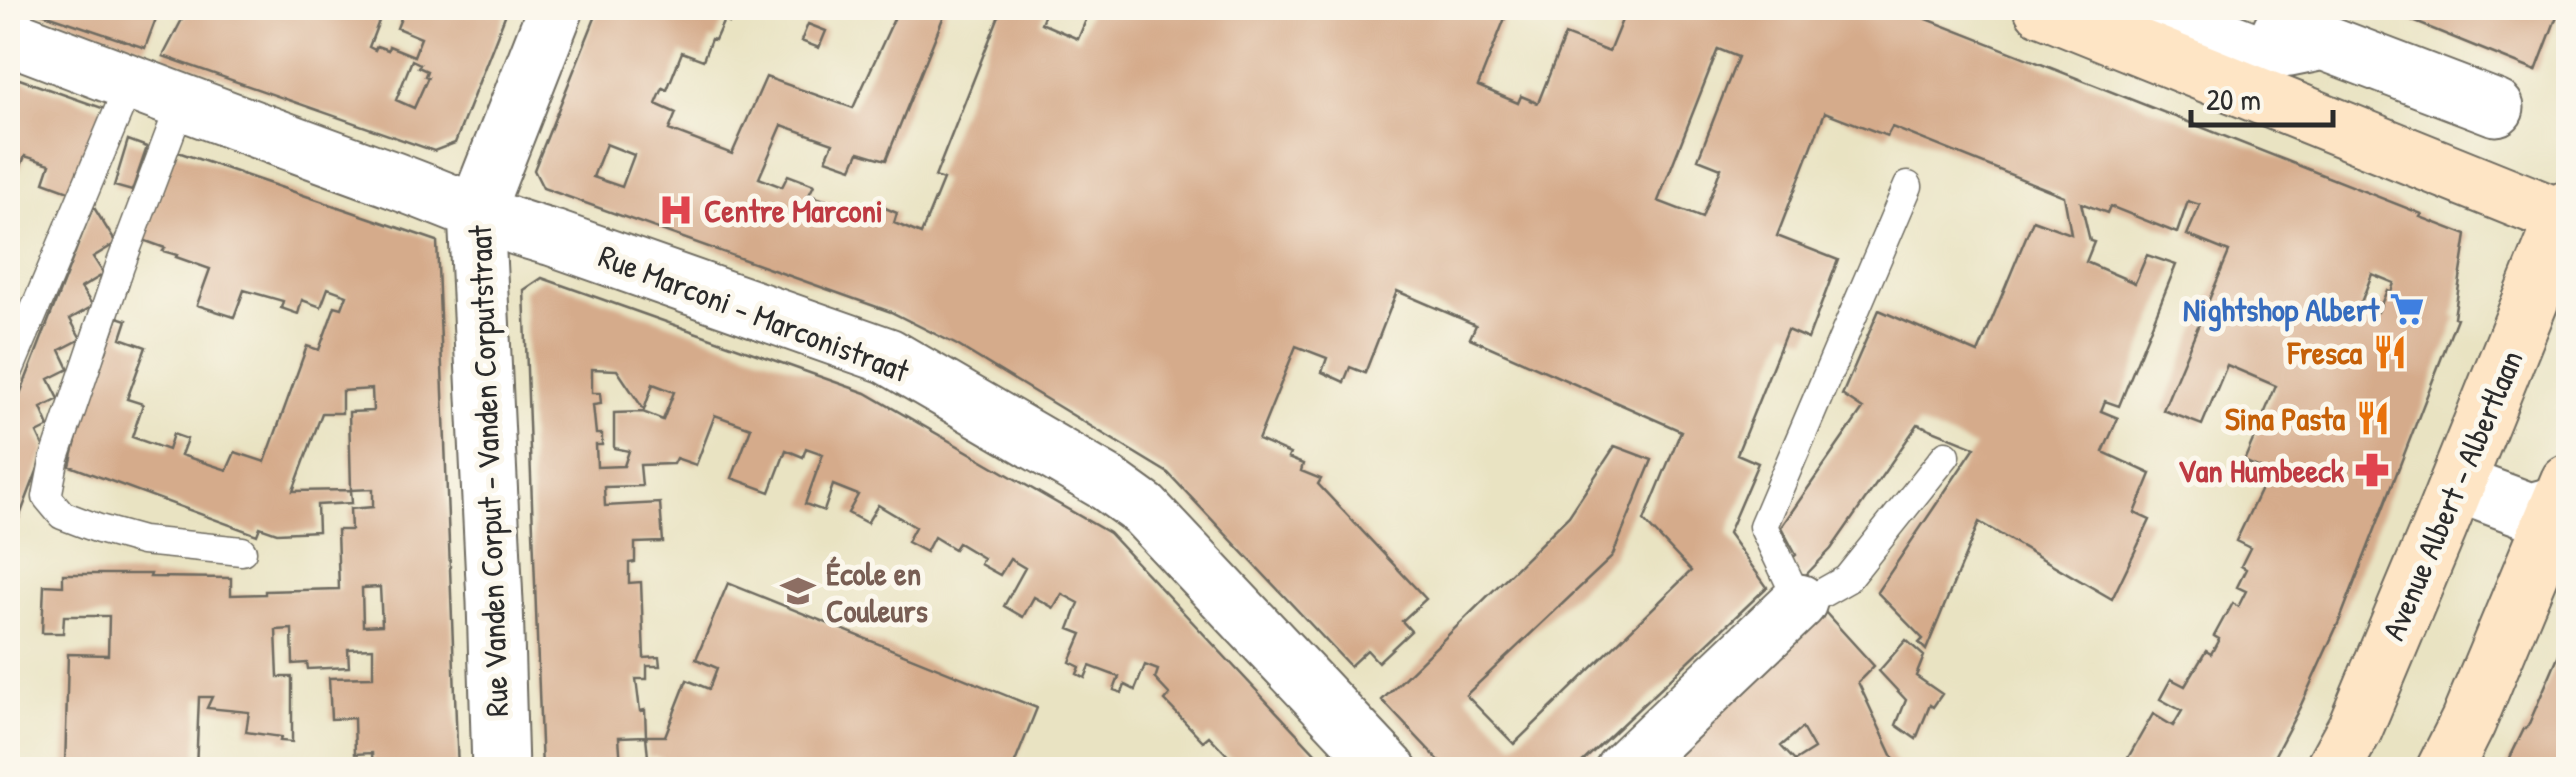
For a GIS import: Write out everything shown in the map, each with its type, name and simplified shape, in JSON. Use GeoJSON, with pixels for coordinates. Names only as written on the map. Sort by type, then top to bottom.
{"type":"FeatureCollection","features":[{"type":"Feature","properties":{"kind":"main road"},"geometry":{"type":"LineString","coordinates":[[2077,14],[2567,215]]}},
{"type":"Feature","properties":{"kind":"main road","name":"Avenue Albert - Albertlaan"},"geometry":{"type":"LineString","coordinates":[[2332,770],[2354,728],[2567,215]]}},
{"type":"Feature","properties":{"kind":"main road"},"geometry":{"type":"LineString","coordinates":[[2444,770],[2566,497]]}},
{"type":"Feature","properties":{"kind":"street","name":"Rue Vanden Corput - Vanden Corputstraat"},"geometry":{"type":"LineString","coordinates":[[500,770],[476,212],[556,8]]}},
{"type":"Feature","properties":{"kind":"street"},"geometry":{"type":"LineString","coordinates":[[2151,8],[2260,53],[2305,32],[2483,94]]}},
{"type":"Feature","properties":{"kind":"street","name":"Rue Marconi - Marconistraat"},"geometry":{"type":"LineString","coordinates":[[8,36],[519,229],[888,356],[1108,484],[1144,510],[1389,770]]}},
{"type":"Feature","properties":{"kind":"street"},"geometry":{"type":"LineString","coordinates":[[2457,484],[2530,511],[2566,497]]}},
{"type":"Feature","properties":{"kind":"street"},"geometry":{"type":"LineString","coordinates":[[1623,770],[1799,602]]}},
{"type":"Feature","properties":{"kind":"lane"},"geometry":{"type":"LineString","coordinates":[[8,373],[130,83]]}},
{"type":"Feature","properties":{"kind":"lane"},"geometry":{"type":"LineString","coordinates":[[182,104],[96,337],[54,461],[47,497],[62,515],[99,530],[142,541],[242,551]]}},
{"type":"Feature","properties":{"kind":"lane"},"geometry":{"type":"LineString","coordinates":[[1908,186],[1763,526],[1799,602],[1815,598],[1847,579],[1946,455]]}},
{"type":"Feature","properties":{"kind":"building"},"geometry":{"type":"Polygon","coordinates":[[[27,8],[160,8],[145,48],[27,8]]]}},
{"type":"Feature","properties":{"kind":"building"},"geometry":{"type":"Polygon","coordinates":[[[188,8],[384,8],[369,47],[388,50],[389,46],[414,56],[421,38],[397,28],[405,8],[508,8],[455,143],[434,151],[163,56],[188,8]],[[412,60],[396,100],[414,108],[428,77],[427,71],[418,67],[420,64],[412,60]]]}},
{"type":"Feature","properties":{"kind":"building"},"geometry":{"type":"Polygon","coordinates":[[[599,8],[735,8],[729,23],[724,20],[715,40],[711,39],[703,60],[682,52],[667,90],[663,88],[656,104],[676,113],[669,130],[732,154],[766,77],[853,108],[899,8],[947,8],[886,160],[859,152],[852,168],[826,159],[833,143],[782,125],[759,178],[782,187],[788,175],[814,185],[809,195],[840,205],[837,211],[864,220],[871,202],[897,213],[894,223],[921,234],[943,180],[935,177],[1002,8],[1047,8],[1041,23],[1078,39],[1091,8],[1509,8],[1478,86],[1518,103],[1521,96],[1538,103],[1565,35],[1609,52],[1622,20],[1591,8],[1899,8],[2467,235],[2454,317],[2457,318],[2341,617],[2267,770],[2121,770],[2153,714],[2173,726],[2182,711],[2160,699],[2171,679],[2185,686],[2206,651],[2211,654],[2219,639],[2214,636],[2232,603],[2238,607],[2246,591],[2237,587],[2250,548],[2236,541],[2269,472],[2244,461],[2276,386],[2227,365],[2202,425],[2163,410],[2229,252],[2187,235],[2200,205],[2188,201],[2177,233],[2110,206],[2107,213],[2081,203],[2090,241],[2094,242],[2086,262],[2135,283],[2147,255],[2176,265],[2119,406],[2105,401],[2101,411],[2118,418],[2103,452],[2151,474],[2135,513],[2150,520],[2112,599],[1979,522],[1926,650],[1919,643],[1923,639],[1877,592],[1975,447],[1918,424],[1831,549],[1802,579],[1791,559],[1796,555],[1781,527],[1863,409],[1842,395],[1879,310],[1978,353],[2033,220],[2071,234],[2064,196],[1892,127],[1887,136],[1825,112],[1777,236],[1838,260],[1808,339],[1787,330],[1737,454],[1758,463],[1728,533],[1767,587],[1574,770],[1448,770],[1382,700],[1569,516],[1615,446],[1652,460],[1612,557],[1466,695],[1514,744],[1691,571],[1644,521],[1681,431],[1470,338],[1476,325],[1397,291],[1365,373],[1350,367],[1344,382],[1322,372],[1327,358],[1296,346],[1258,440],[1290,454],[1288,458],[1303,464],[1301,471],[1321,479],[1318,484],[1426,599],[1402,621],[1411,631],[1378,662],[1367,650],[1350,666],[1168,473],[957,345],[891,312],[543,188],[534,170],[599,8]],[[1718,49],[1658,201],[1702,218],[1721,168],[1698,159],[1738,57],[1718,49]],[[606,144],[593,177],[622,187],[634,155],[606,144]],[[2372,274],[2360,305],[2378,312],[2394,283],[2372,274]]]}},
{"type":"Feature","properties":{"kind":"building"},"geometry":{"type":"Polygon","coordinates":[[[2419,8],[2560,8],[2536,71],[2413,21],[2419,8]]]}},
{"type":"Feature","properties":{"kind":"building"},"geometry":{"type":"Polygon","coordinates":[[[808,24],[826,31],[819,48],[801,41],[808,24]]]}},
{"type":"Feature","properties":{"kind":"building"},"geometry":{"type":"Polygon","coordinates":[[[8,75],[105,109],[74,193],[44,182],[50,164],[25,156],[19,171],[8,166],[8,75]]]}},
{"type":"Feature","properties":{"kind":"building"},"geometry":{"type":"Polygon","coordinates":[[[128,140],[147,147],[132,191],[114,186],[128,140]]]}},
{"type":"Feature","properties":{"kind":"building"},"geometry":{"type":"Polygon","coordinates":[[[175,151],[437,241],[458,770],[373,770],[372,753],[355,754],[354,718],[331,719],[329,678],[373,677],[373,648],[348,649],[349,667],[308,669],[307,663],[293,664],[292,629],[276,630],[278,677],[292,677],[292,742],[246,732],[249,712],[207,708],[212,697],[199,697],[196,770],[65,770],[68,654],[108,655],[109,616],[64,616],[63,633],[42,633],[44,585],[63,586],[63,574],[151,574],[150,577],[231,578],[231,595],[339,589],[337,530],[351,530],[350,509],[373,507],[373,489],[351,490],[352,503],[317,505],[318,531],[277,533],[260,527],[257,535],[70,466],[81,420],[118,317],[127,320],[121,338],[146,347],[127,399],[143,404],[132,437],[168,450],[173,434],[187,439],[181,455],[227,470],[235,452],[265,462],[307,346],[319,350],[335,306],[342,308],[347,295],[328,288],[321,307],[302,300],[298,314],[281,308],[283,301],[244,290],[234,317],[197,305],[210,269],[143,240],[175,151]],[[372,389],[342,391],[342,413],[322,413],[293,491],[351,490],[349,412],[373,411],[372,389]],[[380,587],[362,588],[363,626],[382,625],[380,587]]]}},
{"type":"Feature","properties":{"kind":"building"},"geometry":{"type":"Polygon","coordinates":[[[93,206],[116,243],[93,257],[104,274],[81,288],[93,306],[70,319],[81,339],[60,350],[69,369],[49,379],[59,399],[41,408],[49,427],[37,433],[45,450],[8,547],[8,425],[93,206]]]}},
{"type":"Feature","properties":{"kind":"building"},"geometry":{"type":"Polygon","coordinates":[[[542,278],[866,393],[1109,533],[1331,770],[1233,770],[1235,763],[1209,736],[1203,741],[1165,701],[1170,695],[1155,679],[1158,670],[1145,665],[1135,690],[1125,685],[1122,693],[1114,690],[1119,677],[1090,666],[1085,678],[1077,674],[1080,667],[1070,662],[1082,634],[1069,629],[1079,603],[1062,594],[1054,608],[1034,597],[1023,617],[1004,606],[1025,568],[1010,559],[1000,575],[980,564],[983,558],[958,543],[954,549],[934,537],[926,552],[907,542],[915,527],[878,505],[867,523],[848,513],[858,495],[833,485],[824,511],[805,504],[823,454],[806,448],[803,457],[786,450],[770,492],[732,478],[751,428],[715,415],[696,465],[676,458],[673,464],[640,465],[642,486],[604,487],[605,506],[660,503],[663,542],[635,543],[635,562],[629,563],[629,583],[641,582],[644,658],[659,657],[660,666],[647,666],[647,679],[636,679],[640,711],[645,710],[646,736],[619,737],[621,766],[608,770],[542,770],[524,290],[542,278]],[[592,369],[592,393],[600,393],[601,404],[593,405],[596,434],[602,434],[602,445],[596,445],[597,467],[624,466],[629,451],[614,448],[614,413],[643,412],[663,420],[674,392],[653,384],[644,410],[617,370],[592,369]]]}},
{"type":"Feature","properties":{"kind":"building","name":"École en Couleurs"},"geometry":{"type":"Polygon","coordinates":[[[728,583],[1037,708],[1012,770],[688,770],[648,757],[646,736],[665,736],[687,680],[709,689],[717,668],[696,659],[728,583]]]}},
{"type":"Feature","properties":{"kind":"building"},"geometry":{"type":"Polygon","coordinates":[[[1825,612],[1874,666],[1858,682],[1899,770],[1657,770],[1825,612]],[[1802,728],[1781,746],[1795,761],[1814,749],[1802,728]]]}},
{"type":"Feature","properties":{"kind":"building"},"geometry":{"type":"Polygon","coordinates":[[[2562,639],[2568,642],[2568,770],[2504,770],[2528,726],[2562,639]]]}},
{"type":"Feature","properties":{"kind":"building"},"geometry":{"type":"Polygon","coordinates":[[[1906,640],[1924,656],[1916,676],[1942,694],[1933,707],[1930,705],[1916,739],[1896,725],[1906,700],[1879,671],[1906,640]]]}},
{"type":"Feature","properties":{"kind":"place","name":"Centre Marconi"},"geometry":{"type":"Point","coordinates":[676,210]}},
{"type":"Feature","properties":{"kind":"place","name":"Nightshop Albert"},"geometry":{"type":"Point","coordinates":[2407,309]}},
{"type":"Feature","properties":{"kind":"place","name":"Fresca"},"geometry":{"type":"Point","coordinates":[2390,352]}},
{"type":"Feature","properties":{"kind":"place","name":"Sina Pasta"},"geometry":{"type":"Point","coordinates":[2373,418]}},
{"type":"Feature","properties":{"kind":"place","name":"Van Humbeeck"},"geometry":{"type":"Point","coordinates":[2372,470]}},
{"type":"Feature","properties":{"kind":"place","name":"École en Couleurs"},"geometry":{"type":"Point","coordinates":[798,591]}}]}
